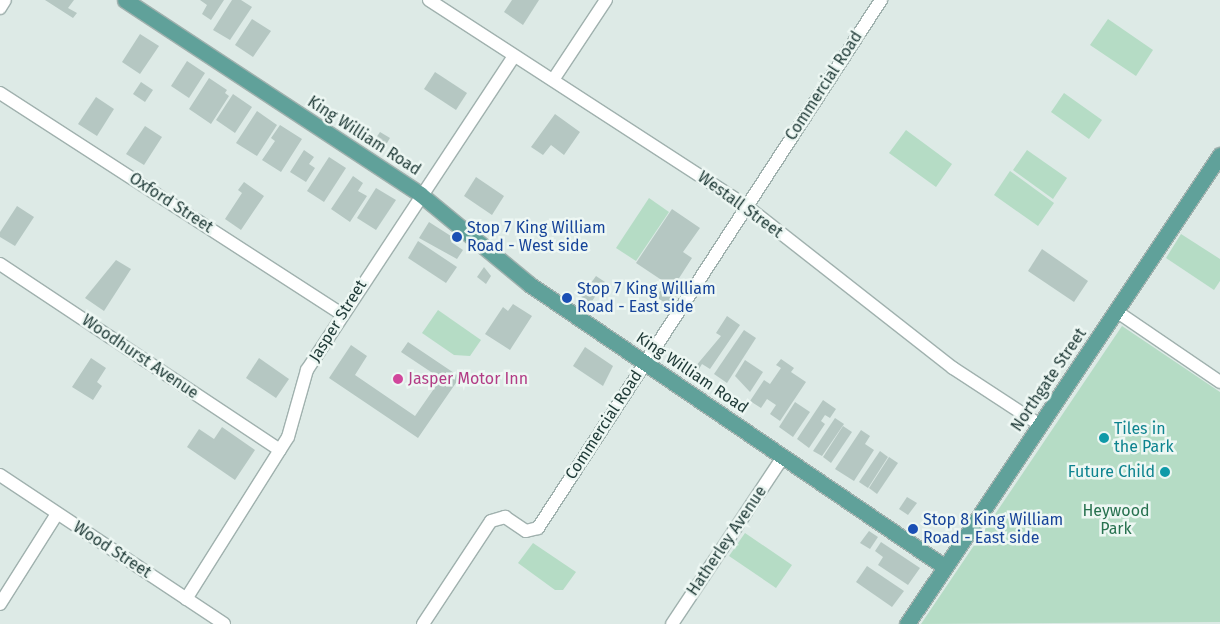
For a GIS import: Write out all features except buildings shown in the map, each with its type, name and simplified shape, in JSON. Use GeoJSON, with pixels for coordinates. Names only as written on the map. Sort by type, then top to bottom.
{"type":"FeatureCollection","features":[{"type":"Feature","properties":{"kind":"main road","name":"King William Road"},"geometry":{"type":"LineString","coordinates":[[125,0],[420,194],[504,266],[945,567]]}},
{"type":"Feature","properties":{"kind":"main road","name":"Northgate Street"},"geometry":{"type":"LineString","coordinates":[[907,624],[1220,155]]}},
{"type":"Feature","properties":{"kind":"street"},"geometry":{"type":"LineString","coordinates":[[0,8],[5,0]]}},
{"type":"Feature","properties":{"kind":"street","name":"Westall Street"},"geometry":{"type":"LineString","coordinates":[[429,0],[745,206],[953,368],[1040,425]]}},
{"type":"Feature","properties":{"kind":"street"},"geometry":{"type":"LineString","coordinates":[[553,80],[606,0]]}},
{"type":"Feature","properties":{"kind":"street","name":"Commercial Road"},"geometry":{"type":"LineString","coordinates":[[423,624],[491,521],[504,517],[526,531],[538,528],[745,206],[881,0]]}},
{"type":"Feature","properties":{"kind":"street","name":"Jasper Street"},"geometry":{"type":"LineString","coordinates":[[186,599],[288,437],[307,370],[341,314],[420,194],[514,56]]}},
{"type":"Feature","properties":{"kind":"street","name":"Oxford Street"},"geometry":{"type":"LineString","coordinates":[[0,93],[341,314]]}},
{"type":"Feature","properties":{"kind":"street","name":"Woodhurst Avenue"},"geometry":{"type":"LineString","coordinates":[[0,264],[280,450]]}},
{"type":"Feature","properties":{"kind":"street"},"geometry":{"type":"LineString","coordinates":[[1116,311],[1220,382]]}},
{"type":"Feature","properties":{"kind":"street","name":"Hatherley Avenue"},"geometry":{"type":"LineString","coordinates":[[672,624],[783,457]]}},
{"type":"Feature","properties":{"kind":"street","name":"Wood Street"},"geometry":{"type":"LineString","coordinates":[[0,476],[224,624]]}},
{"type":"Feature","properties":{"kind":"street"},"geometry":{"type":"LineString","coordinates":[[0,604],[57,514]]}},
{"type":"Feature","properties":{"kind":"green space"},"geometry":{"type":"Polygon","coordinates":[[[1108,19],[1153,50],[1136,76],[1090,45],[1108,19]]]}},
{"type":"Feature","properties":{"kind":"green space"},"geometry":{"type":"Polygon","coordinates":[[[1064,93],[1102,120],[1089,139],[1051,112],[1064,93]]]}},
{"type":"Feature","properties":{"kind":"green space"},"geometry":{"type":"Polygon","coordinates":[[[906,130],[952,164],[936,187],[889,153],[906,130]]]}},
{"type":"Feature","properties":{"kind":"green space"},"geometry":{"type":"Polygon","coordinates":[[[1027,150],[1067,178],[1053,199],[1013,170],[1027,150]]]}},
{"type":"Feature","properties":{"kind":"green space"},"geometry":{"type":"Polygon","coordinates":[[[1010,171],[1054,203],[1038,226],[994,195],[1010,171]]]}},
{"type":"Feature","properties":{"kind":"green space"},"geometry":{"type":"Polygon","coordinates":[[[649,198],[669,212],[636,261],[616,248],[649,198]]]}},
{"type":"Feature","properties":{"kind":"green space"},"geometry":{"type":"Polygon","coordinates":[[[1181,234],[1220,259],[1220,281],[1214,290],[1166,258],[1181,234]]]}},
{"type":"Feature","properties":{"kind":"green space"},"geometry":{"type":"Polygon","coordinates":[[[438,310],[481,340],[470,356],[454,355],[422,333],[438,310]]]}},
{"type":"Feature","properties":{"kind":"green space","name":"Heywood Park"},"geometry":{"type":"Polygon","coordinates":[[[1122,326],[1220,392],[1220,622],[921,624],[1122,326]]]}},
{"type":"Feature","properties":{"kind":"green space"},"geometry":{"type":"Polygon","coordinates":[[[745,533],[792,565],[776,588],[729,556],[745,533]]]}},
{"type":"Feature","properties":{"kind":"green space"},"geometry":{"type":"Polygon","coordinates":[[[533,543],[576,572],[563,590],[555,590],[518,563],[533,543]]]}},
{"type":"Feature","properties":{"kind":"place","name":"Stop 7 King William Road - West side"},"geometry":{"type":"Point","coordinates":[457,237]}},
{"type":"Feature","properties":{"kind":"place","name":"Stop 7 King William Road - East side"},"geometry":{"type":"Point","coordinates":[567,298]}},
{"type":"Feature","properties":{"kind":"place","name":"Jasper Motor Inn"},"geometry":{"type":"Point","coordinates":[398,379]}},
{"type":"Feature","properties":{"kind":"place","name":"Tiles in the Park"},"geometry":{"type":"Point","coordinates":[1104,438]}},
{"type":"Feature","properties":{"kind":"place","name":"Future Child"},"geometry":{"type":"Point","coordinates":[1165,472]}},
{"type":"Feature","properties":{"kind":"place","name":"Stop 8 King William Road - East side"},"geometry":{"type":"Point","coordinates":[913,529]}}]}
